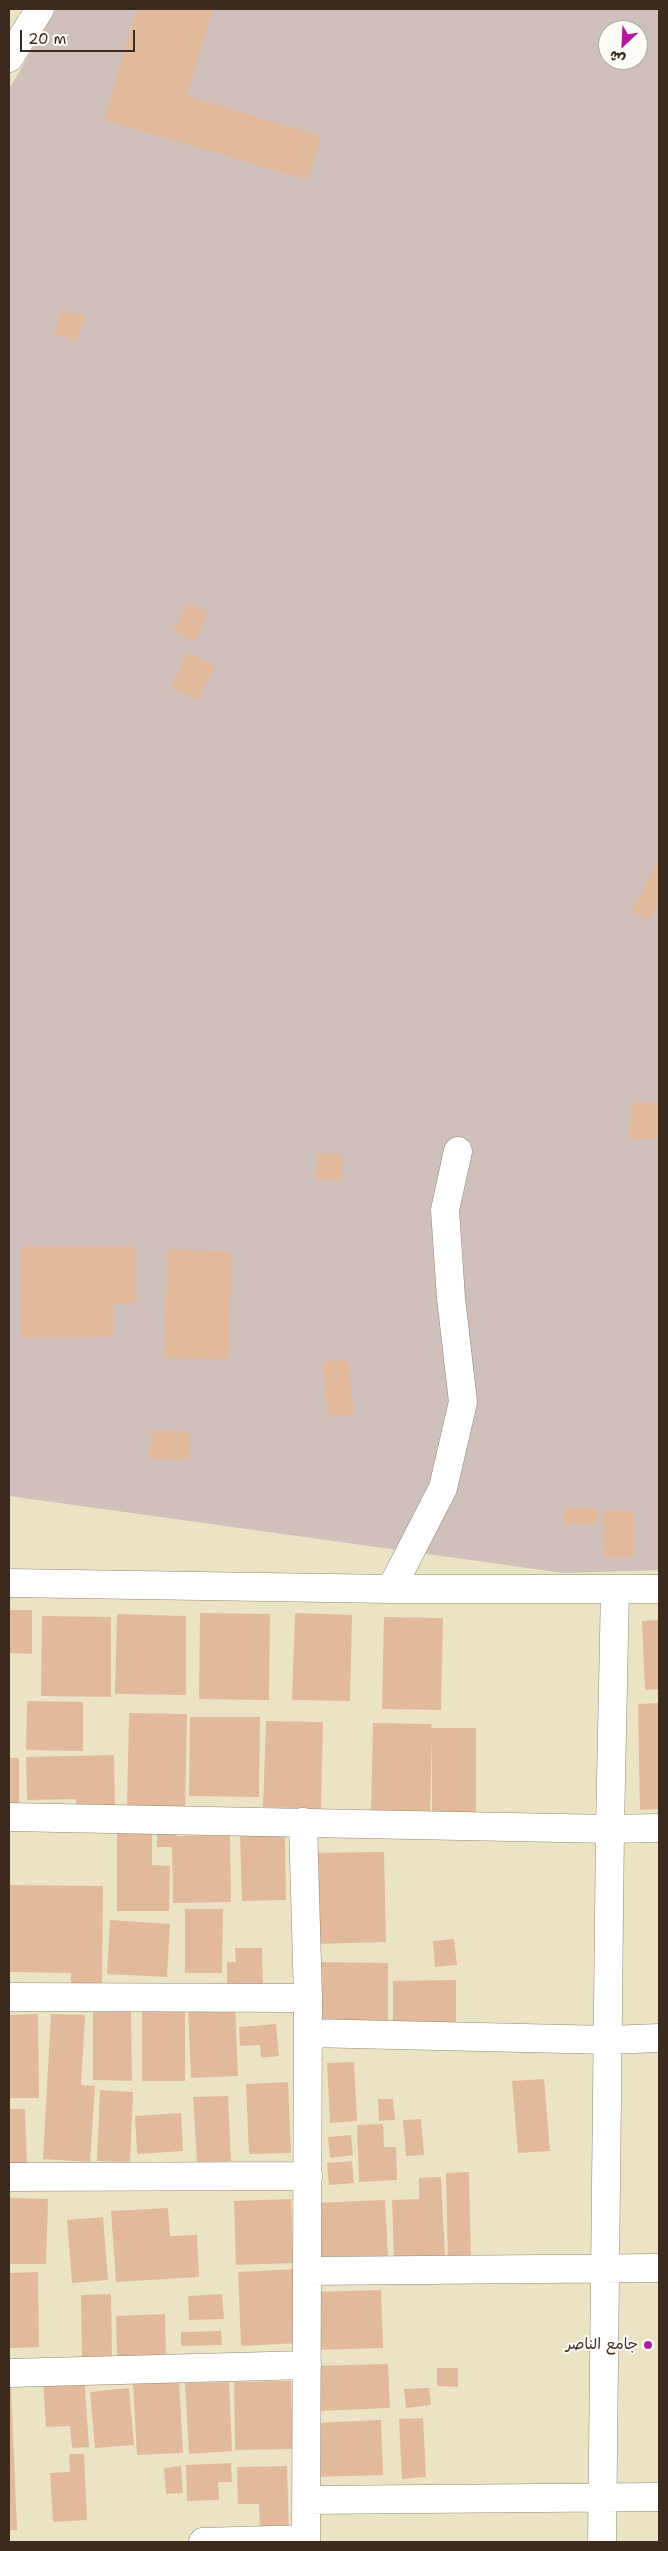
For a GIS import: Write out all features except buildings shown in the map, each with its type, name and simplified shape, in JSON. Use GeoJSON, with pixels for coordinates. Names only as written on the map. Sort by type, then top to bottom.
{"type":"FeatureCollection","features":[{"type":"Feature","properties":{"kind":"street"},"geometry":{"type":"LineString","coordinates":[[9,58],[40,9]]}},
{"type":"Feature","properties":{"kind":"street"},"geometry":{"type":"LineString","coordinates":[[391,1589],[443,1488],[463,1402],[451,1298],[445,1210],[458,1151]]}},
{"type":"Feature","properties":{"kind":"street"},"geometry":{"type":"LineString","coordinates":[[9,1583],[391,1589],[659,1588]]}},
{"type":"Feature","properties":{"kind":"street"},"geometry":{"type":"LineString","coordinates":[[602,2542],[610,1829],[615,1589]]}},
{"type":"Feature","properties":{"kind":"street"},"geometry":{"type":"LineString","coordinates":[[9,1817],[610,1829],[659,1828]]}},
{"type":"Feature","properties":{"kind":"street"},"geometry":{"type":"LineString","coordinates":[[203,2542],[306,2541],[308,1998],[304,1822]]}},
{"type":"Feature","properties":{"kind":"street"},"geometry":{"type":"LineString","coordinates":[[9,1997],[308,1998]]}},
{"type":"Feature","properties":{"kind":"street"},"geometry":{"type":"LineString","coordinates":[[308,2033],[609,2040],[659,2038]]}},
{"type":"Feature","properties":{"kind":"street"},"geometry":{"type":"LineString","coordinates":[[9,2177],[308,2176]]}},
{"type":"Feature","properties":{"kind":"street"},"geometry":{"type":"LineString","coordinates":[[307,2271],[659,2268]]}},
{"type":"Feature","properties":{"kind":"street"},"geometry":{"type":"LineString","coordinates":[[9,2373],[307,2365]]}},
{"type":"Feature","properties":{"kind":"street"},"geometry":{"type":"LineString","coordinates":[[306,2500],[659,2497]]}},
{"type":"Feature","properties":{"kind":"shaded area"},"geometry":{"type":"Polygon","coordinates":[[[56,9],[659,9],[659,1570],[564,1573],[9,1496],[9,89],[56,9]]]}},
{"type":"Feature","properties":{"kind":"place","name":"جامع الناصر"},"geometry":{"type":"Point","coordinates":[648,2345]}}]}
